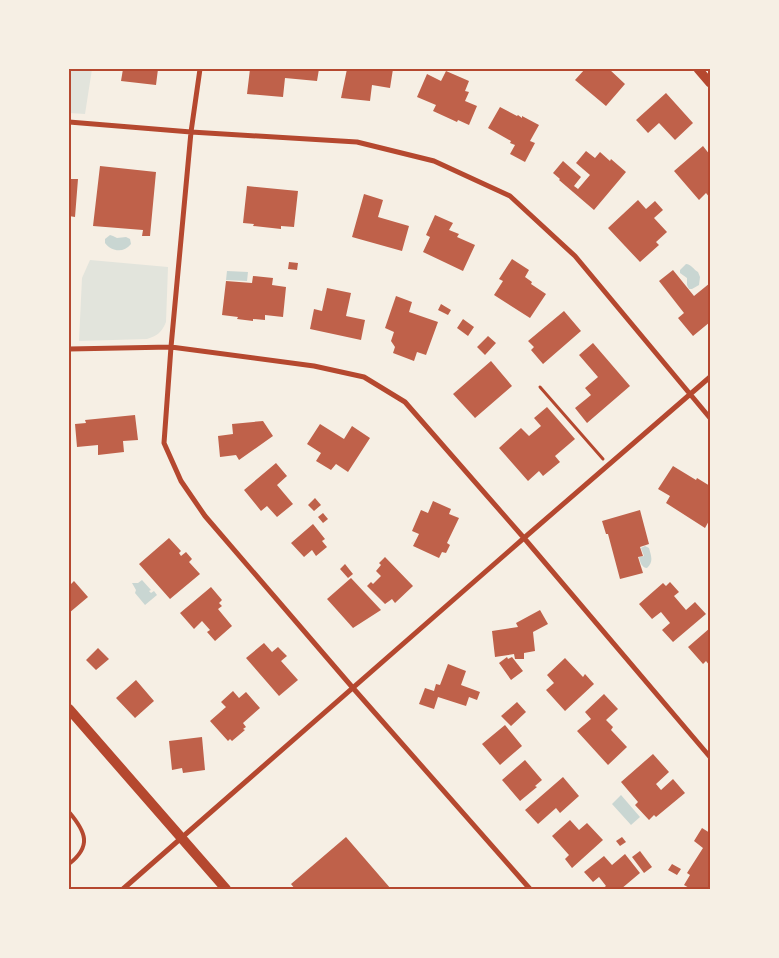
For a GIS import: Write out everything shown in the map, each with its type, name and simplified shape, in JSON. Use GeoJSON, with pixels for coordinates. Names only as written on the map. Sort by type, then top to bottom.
{"type":"FeatureCollection","features":[{"type":"Feature","properties":{"kind":"main road"},"geometry":{"type":"LineString","coordinates":[[69,710],[226,889]]}},
{"type":"Feature","properties":{"kind":"street"},"geometry":{"type":"LineString","coordinates":[[200,69],[191,132],[164,443],[181,481],[205,516],[530,889]]}},
{"type":"Feature","properties":{"kind":"street"},"geometry":{"type":"LineString","coordinates":[[698,69],[710,83]]}},
{"type":"Feature","properties":{"kind":"street"},"geometry":{"type":"LineString","coordinates":[[69,122],[191,132],[357,142],[434,161],[510,196],[575,256],[710,418]]}},
{"type":"Feature","properties":{"kind":"street"},"geometry":{"type":"LineString","coordinates":[[69,349],[171,347],[314,366],[364,377],[405,402],[524,538],[710,757]]}},
{"type":"Feature","properties":{"kind":"street"},"geometry":{"type":"LineString","coordinates":[[123,889],[710,377]]}},
{"type":"Feature","properties":{"kind":"lane"},"geometry":{"type":"LineString","coordinates":[[69,812],[83,832],[84,841],[81,850],[69,864]]}},
{"type":"Feature","properties":{"kind":"path"},"geometry":{"type":"LineString","coordinates":[[540,387],[608,465]]}},
{"type":"Feature","properties":{"kind":"shaded area"},"geometry":{"type":"Polygon","coordinates":[[[69,69],[92,69],[85,114],[69,113],[69,69]]]}},
{"type":"Feature","properties":{"kind":"shaded area"},"geometry":{"type":"Polygon","coordinates":[[[110,235],[117,238],[126,237],[130,239],[131,244],[125,249],[114,250],[105,243],[105,239],[110,235]]]}},
{"type":"Feature","properties":{"kind":"shaded area"},"geometry":{"type":"Polygon","coordinates":[[[90,260],[168,267],[166,322],[159,333],[147,339],[79,341],[82,278],[90,260]]]}},
{"type":"Feature","properties":{"kind":"shaded area"},"geometry":{"type":"Polygon","coordinates":[[[686,264],[698,272],[700,277],[699,285],[692,289],[689,289],[687,285],[687,278],[680,273],[680,270],[686,264]]]}},
{"type":"Feature","properties":{"kind":"shaded area"},"geometry":{"type":"Polygon","coordinates":[[[227,271],[248,272],[247,281],[226,280],[227,271]]]}},
{"type":"Feature","properties":{"kind":"shaded area"},"geometry":{"type":"Polygon","coordinates":[[[645,546],[649,548],[651,558],[651,563],[647,568],[643,566],[639,557],[644,556],[641,548],[645,546]]]}},
{"type":"Feature","properties":{"kind":"shaded area"},"geometry":{"type":"Polygon","coordinates":[[[142,580],[151,590],[149,591],[151,593],[154,591],[157,595],[145,605],[135,593],[136,590],[132,583],[138,583],[142,580]]]}},
{"type":"Feature","properties":{"kind":"shaded area"},"geometry":{"type":"Polygon","coordinates":[[[621,795],[640,817],[631,825],[612,804],[621,795]]]}},
{"type":"Feature","properties":{"kind":"building"},"geometry":{"type":"Polygon","coordinates":[[[123,69],[158,69],[156,85],[121,81],[123,69]]]}},
{"type":"Feature","properties":{"kind":"building"},"geometry":{"type":"Polygon","coordinates":[[[250,69],[319,69],[317,81],[285,78],[283,97],[247,94],[250,69]]]}},
{"type":"Feature","properties":{"kind":"building"},"geometry":{"type":"Polygon","coordinates":[[[347,69],[393,69],[390,88],[372,85],[370,101],[341,98],[347,69]]]}},
{"type":"Feature","properties":{"kind":"building"},"geometry":{"type":"Polygon","coordinates":[[[585,69],[609,69],[625,84],[606,106],[575,80],[585,69]]]}},
{"type":"Feature","properties":{"kind":"building"},"geometry":{"type":"Polygon","coordinates":[[[446,71],[469,81],[465,91],[469,92],[465,101],[477,106],[469,125],[458,120],[457,122],[433,111],[436,105],[417,97],[427,74],[441,81],[446,71]]]}},
{"type":"Feature","properties":{"kind":"building"},"geometry":{"type":"Polygon","coordinates":[[[666,93],[693,123],[675,140],[659,123],[648,133],[636,120],[666,93]]]}},
{"type":"Feature","properties":{"kind":"building"},"geometry":{"type":"Polygon","coordinates":[[[500,107],[539,125],[530,141],[535,143],[525,162],[510,154],[515,145],[510,143],[511,141],[488,128],[500,107]]]}},
{"type":"Feature","properties":{"kind":"building"},"geometry":{"type":"Polygon","coordinates":[[[703,146],[710,155],[710,198],[706,193],[699,200],[674,171],[703,146]]]}},
{"type":"Feature","properties":{"kind":"building"},"geometry":{"type":"Polygon","coordinates":[[[586,151],[595,158],[600,152],[626,172],[594,210],[553,173],[563,161],[581,177],[574,186],[578,189],[590,175],[576,163],[586,151]]]}},
{"type":"Feature","properties":{"kind":"building"},"geometry":{"type":"Polygon","coordinates":[[[100,166],[156,172],[150,236],[142,236],[143,230],[93,226],[100,166]]]}},
{"type":"Feature","properties":{"kind":"building"},"geometry":{"type":"Polygon","coordinates":[[[69,179],[78,179],[75,217],[69,216],[69,179]]]}},
{"type":"Feature","properties":{"kind":"building"},"geometry":{"type":"Polygon","coordinates":[[[247,186],[298,191],[294,227],[281,226],[281,229],[243,223],[247,186]]]}},
{"type":"Feature","properties":{"kind":"building"},"geometry":{"type":"Polygon","coordinates":[[[364,194],[383,200],[378,217],[409,226],[402,251],[352,237],[364,194]]]}},
{"type":"Feature","properties":{"kind":"building"},"geometry":{"type":"Polygon","coordinates":[[[638,200],[646,209],[655,201],[663,210],[654,218],[667,232],[656,242],[659,245],[640,262],[608,228],[638,200]]]}},
{"type":"Feature","properties":{"kind":"building"},"geometry":{"type":"Polygon","coordinates":[[[435,215],[453,223],[449,230],[459,234],[457,237],[475,245],[463,271],[423,252],[430,237],[426,235],[435,215]]]}},
{"type":"Feature","properties":{"kind":"building"},"geometry":{"type":"Polygon","coordinates":[[[512,259],[529,270],[525,277],[532,282],[531,284],[546,294],[530,318],[494,295],[503,281],[499,279],[512,259]]]}},
{"type":"Feature","properties":{"kind":"building"},"geometry":{"type":"Polygon","coordinates":[[[289,262],[298,263],[297,270],[288,269],[289,262]]]}},
{"type":"Feature","properties":{"kind":"building"},"geometry":{"type":"Polygon","coordinates":[[[673,270],[694,296],[710,283],[710,322],[693,336],[678,318],[684,313],[659,281],[673,270]]]}},
{"type":"Feature","properties":{"kind":"building"},"geometry":{"type":"Polygon","coordinates":[[[253,276],[273,278],[272,285],[286,287],[283,317],[265,315],[265,320],[253,319],[253,321],[222,315],[226,281],[252,283],[253,276]]]}},
{"type":"Feature","properties":{"kind":"building"},"geometry":{"type":"Polygon","coordinates":[[[327,288],[351,293],[346,316],[365,320],[361,340],[310,329],[314,309],[322,311],[327,288]]]}},
{"type":"Feature","properties":{"kind":"building"},"geometry":{"type":"Polygon","coordinates":[[[396,296],[412,302],[409,312],[438,322],[426,355],[417,352],[414,361],[393,353],[395,347],[391,341],[394,332],[385,328],[396,296]]]}},
{"type":"Feature","properties":{"kind":"building"},"geometry":{"type":"Polygon","coordinates":[[[441,304],[451,310],[448,315],[438,310],[441,304]]]}},
{"type":"Feature","properties":{"kind":"building"},"geometry":{"type":"Polygon","coordinates":[[[564,311],[581,331],[543,364],[531,350],[534,347],[528,341],[564,311]]]}},
{"type":"Feature","properties":{"kind":"building"},"geometry":{"type":"Polygon","coordinates":[[[463,319],[474,327],[468,336],[457,328],[463,319]]]}},
{"type":"Feature","properties":{"kind":"building"},"geometry":{"type":"Polygon","coordinates":[[[488,336],[496,343],[485,355],[477,347],[488,336]]]}},
{"type":"Feature","properties":{"kind":"building"},"geometry":{"type":"Polygon","coordinates":[[[593,343],[630,386],[587,423],[575,408],[591,395],[585,388],[598,377],[579,355],[593,343]]]}},
{"type":"Feature","properties":{"kind":"building"},"geometry":{"type":"Polygon","coordinates":[[[491,361],[512,386],[475,418],[453,394],[491,361]]]}},
{"type":"Feature","properties":{"kind":"building"},"geometry":{"type":"Polygon","coordinates":[[[547,407],[575,439],[555,456],[560,462],[543,476],[539,471],[528,481],[499,448],[521,428],[529,436],[541,426],[534,418],[547,407]]]}},
{"type":"Feature","properties":{"kind":"building"},"geometry":{"type":"Polygon","coordinates":[[[135,415],[138,440],[123,441],[124,452],[98,455],[98,445],[77,447],[75,424],[86,423],[85,420],[135,415]]]}},
{"type":"Feature","properties":{"kind":"building"},"geometry":{"type":"Polygon","coordinates":[[[263,421],[273,436],[239,460],[236,455],[220,457],[218,436],[233,434],[232,424],[263,421]]]}},
{"type":"Feature","properties":{"kind":"building"},"geometry":{"type":"Polygon","coordinates":[[[320,424],[344,439],[352,426],[370,438],[348,472],[336,464],[331,470],[316,461],[321,453],[307,444],[320,424]]]}},
{"type":"Feature","properties":{"kind":"building"},"geometry":{"type":"Polygon","coordinates":[[[276,463],[287,476],[277,485],[293,504],[277,517],[267,506],[261,511],[244,490],[276,463]]]}},
{"type":"Feature","properties":{"kind":"building"},"geometry":{"type":"Polygon","coordinates":[[[673,466],[710,486],[710,519],[705,528],[666,503],[670,496],[658,489],[673,466]]]}},
{"type":"Feature","properties":{"kind":"building"},"geometry":{"type":"Polygon","coordinates":[[[315,498],[321,505],[314,511],[308,505],[315,498]]]}},
{"type":"Feature","properties":{"kind":"building"},"geometry":{"type":"Polygon","coordinates":[[[433,501],[451,509],[449,514],[459,518],[447,543],[450,545],[446,553],[442,552],[439,558],[413,546],[419,534],[412,531],[421,510],[428,513],[433,501]]]}},
{"type":"Feature","properties":{"kind":"building"},"geometry":{"type":"Polygon","coordinates":[[[640,510],[649,544],[640,547],[643,556],[638,557],[643,573],[620,579],[608,534],[606,534],[602,521],[640,510]]]}},
{"type":"Feature","properties":{"kind":"building"},"geometry":{"type":"Polygon","coordinates":[[[323,513],[328,519],[323,523],[318,517],[323,513]]]}},
{"type":"Feature","properties":{"kind":"building"},"geometry":{"type":"Polygon","coordinates":[[[313,524],[325,539],[322,541],[327,547],[316,556],[312,550],[304,557],[291,543],[313,524]]]}},
{"type":"Feature","properties":{"kind":"building"},"geometry":{"type":"Polygon","coordinates":[[[169,538],[181,551],[179,553],[181,556],[186,552],[192,559],[189,562],[200,574],[170,599],[139,564],[169,538]]]}},
{"type":"Feature","properties":{"kind":"building"},"geometry":{"type":"Polygon","coordinates":[[[385,557],[413,586],[395,603],[392,599],[385,604],[367,586],[371,582],[373,584],[381,576],[376,571],[381,565],[379,563],[385,557]]]}},
{"type":"Feature","properties":{"kind":"building"},"geometry":{"type":"Polygon","coordinates":[[[345,564],[353,574],[348,578],[340,569],[345,564]]]}},
{"type":"Feature","properties":{"kind":"building"},"geometry":{"type":"Polygon","coordinates":[[[351,578],[381,610],[353,628],[327,599],[351,578]]]}},
{"type":"Feature","properties":{"kind":"building"},"geometry":{"type":"Polygon","coordinates":[[[74,581],[88,597],[69,613],[69,586],[74,581]]]}},
{"type":"Feature","properties":{"kind":"building"},"geometry":{"type":"Polygon","coordinates":[[[670,582],[679,592],[674,596],[686,610],[695,602],[706,614],[673,642],[662,630],[670,623],[661,612],[652,619],[639,604],[663,583],[666,586],[670,582]]]}},
{"type":"Feature","properties":{"kind":"building"},"geometry":{"type":"Polygon","coordinates":[[[211,587],[222,600],[219,603],[222,606],[218,609],[232,626],[215,641],[207,632],[210,630],[202,621],[194,629],[180,613],[211,587]]]}},
{"type":"Feature","properties":{"kind":"building"},"geometry":{"type":"Polygon","coordinates":[[[540,610],[548,624],[533,632],[535,651],[524,653],[524,659],[515,659],[514,654],[495,657],[492,631],[518,627],[516,623],[540,610]]]}},
{"type":"Feature","properties":{"kind":"building"},"geometry":{"type":"Polygon","coordinates":[[[710,628],[710,666],[706,661],[703,664],[688,647],[710,628]]]}},
{"type":"Feature","properties":{"kind":"building"},"geometry":{"type":"Polygon","coordinates":[[[264,643],[272,652],[278,647],[287,656],[281,661],[298,680],[279,696],[246,658],[264,643]]]}},
{"type":"Feature","properties":{"kind":"building"},"geometry":{"type":"Polygon","coordinates":[[[98,648],[109,659],[96,670],[86,660],[98,648]]]}},
{"type":"Feature","properties":{"kind":"building"},"geometry":{"type":"Polygon","coordinates":[[[507,657],[508,659],[512,657],[523,671],[511,680],[499,663],[507,657]]]}},
{"type":"Feature","properties":{"kind":"building"},"geometry":{"type":"Polygon","coordinates":[[[565,658],[583,677],[585,674],[594,684],[565,711],[546,690],[554,683],[547,675],[565,658]]]}},
{"type":"Feature","properties":{"kind":"building"},"geometry":{"type":"Polygon","coordinates":[[[448,664],[466,671],[461,685],[480,692],[477,700],[469,697],[466,706],[438,697],[434,709],[419,704],[425,688],[434,691],[436,684],[440,685],[448,664]]]}},
{"type":"Feature","properties":{"kind":"building"},"geometry":{"type":"Polygon","coordinates":[[[136,680],[154,701],[135,718],[116,698],[136,680]]]}},
{"type":"Feature","properties":{"kind":"building"},"geometry":{"type":"Polygon","coordinates":[[[233,691],[239,698],[246,692],[260,708],[243,723],[246,727],[243,729],[245,730],[232,741],[230,739],[228,741],[210,721],[226,707],[221,702],[233,691]]]}},
{"type":"Feature","properties":{"kind":"building"},"geometry":{"type":"Polygon","coordinates":[[[604,694],[618,709],[606,720],[613,727],[611,730],[627,747],[608,765],[577,731],[591,719],[585,712],[604,694]]]}},
{"type":"Feature","properties":{"kind":"building"},"geometry":{"type":"Polygon","coordinates":[[[517,702],[526,712],[511,726],[501,716],[517,702]]]}},
{"type":"Feature","properties":{"kind":"building"},"geometry":{"type":"Polygon","coordinates":[[[505,725],[522,746],[500,765],[482,744],[505,725]]]}},
{"type":"Feature","properties":{"kind":"building"},"geometry":{"type":"Polygon","coordinates":[[[202,737],[205,770],[183,773],[182,768],[172,770],[169,741],[202,737]]]}},
{"type":"Feature","properties":{"kind":"building"},"geometry":{"type":"Polygon","coordinates":[[[653,754],[669,772],[656,784],[661,790],[673,779],[685,793],[656,817],[654,815],[649,820],[635,805],[638,802],[621,782],[653,754]]]}},
{"type":"Feature","properties":{"kind":"building"},"geometry":{"type":"Polygon","coordinates":[[[525,760],[542,780],[535,786],[537,787],[520,801],[502,780],[525,760]]]}},
{"type":"Feature","properties":{"kind":"building"},"geometry":{"type":"Polygon","coordinates":[[[563,777],[579,796],[560,813],[556,808],[538,824],[525,810],[563,777]]]}},
{"type":"Feature","properties":{"kind":"building"},"geometry":{"type":"Polygon","coordinates":[[[570,820],[579,830],[587,823],[603,840],[572,868],[565,859],[569,855],[552,836],[570,820]]]}},
{"type":"Feature","properties":{"kind":"building"},"geometry":{"type":"Polygon","coordinates":[[[702,828],[710,833],[710,889],[691,889],[684,885],[690,875],[687,873],[703,848],[694,841],[702,828]]]}},
{"type":"Feature","properties":{"kind":"building"},"geometry":{"type":"Polygon","coordinates":[[[346,837],[391,889],[295,889],[291,884],[346,837]]]}},
{"type":"Feature","properties":{"kind":"building"},"geometry":{"type":"Polygon","coordinates":[[[622,837],[626,842],[620,846],[616,841],[622,837]]]}},
{"type":"Feature","properties":{"kind":"building"},"geometry":{"type":"Polygon","coordinates":[[[640,851],[652,867],[644,873],[632,857],[640,851]]]}},
{"type":"Feature","properties":{"kind":"building"},"geometry":{"type":"Polygon","coordinates":[[[625,854],[640,873],[621,889],[602,889],[606,886],[599,877],[593,882],[584,872],[604,856],[612,865],[625,854]]]}},
{"type":"Feature","properties":{"kind":"building"},"geometry":{"type":"Polygon","coordinates":[[[672,864],[681,869],[677,875],[668,870],[672,864]]]}}]}
